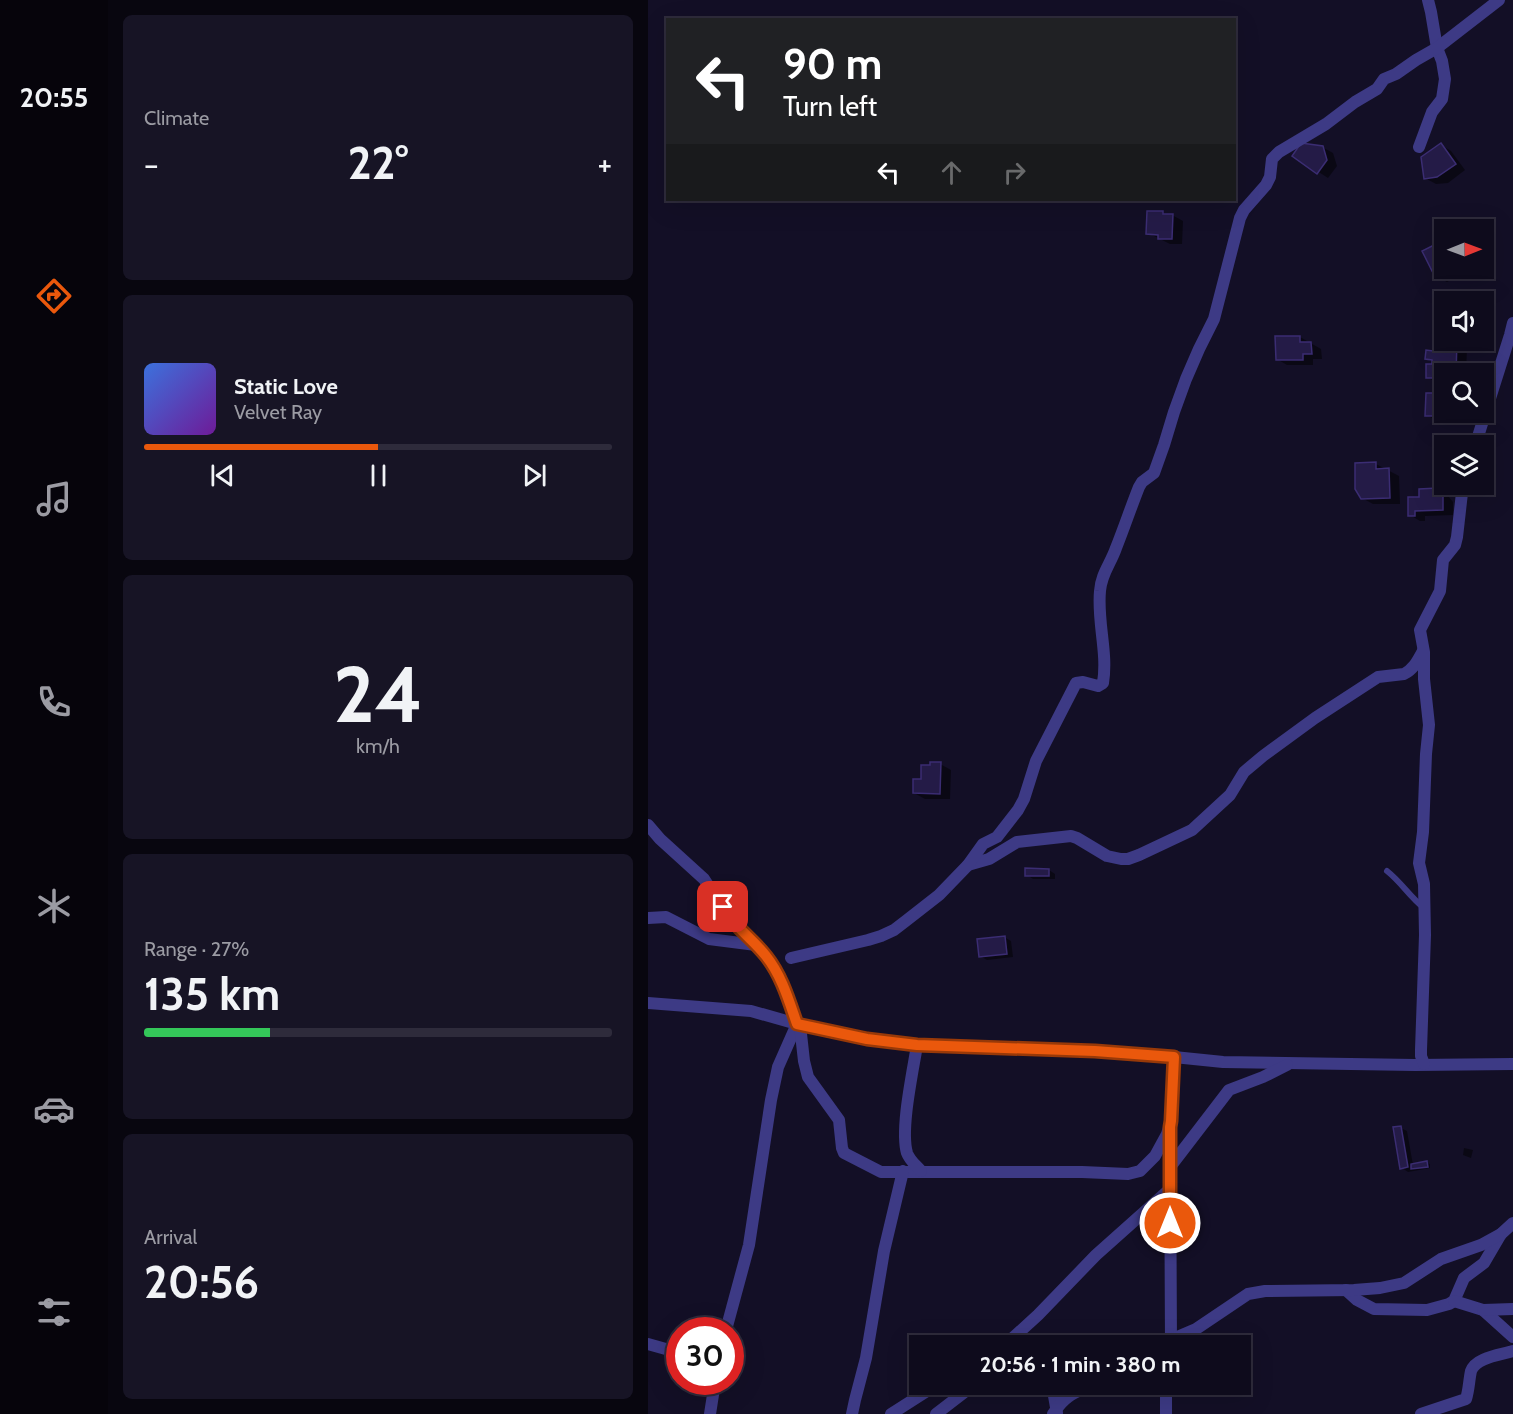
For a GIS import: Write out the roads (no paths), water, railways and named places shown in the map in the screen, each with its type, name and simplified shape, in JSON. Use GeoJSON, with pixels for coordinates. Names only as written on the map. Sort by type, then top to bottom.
{"type":"FeatureCollection","features":[{"type":"Feature","properties":{"kind":"street"},"geometry":{"type":"LineString","coordinates":[[1419,147],[1432,112],[1444,94],[1445,79],[1428,0]]}},
{"type":"Feature","properties":{"kind":"street"},"geometry":{"type":"LineString","coordinates":[[791,958],[868,940],[894,930],[939,895],[968,865],[983,844],[997,837],[1018,810],[1024,799],[1036,761],[1076,683],[1083,681],[1098,686],[1102,683],[1105,654],[1099,606],[1104,572],[1116,550],[1142,482],[1154,473],[1173,412],[1214,319],[1240,218],[1253,198],[1266,185],[1270,177],[1272,159],[1371,92],[1384,79],[1437,48],[1498,0]]}},
{"type":"Feature","properties":{"kind":"street"},"geometry":{"type":"LineString","coordinates":[[1479,435],[1513,323]]}},
{"type":"Feature","properties":{"kind":"street"},"geometry":{"type":"LineString","coordinates":[[1424,1064],[1421,1050],[1425,935],[1424,884],[1419,863],[1424,832],[1429,725],[1425,695],[1424,650],[1420,628],[1440,591],[1443,560],[1455,545],[1462,495]]}},
{"type":"Feature","properties":{"kind":"street"},"geometry":{"type":"LineString","coordinates":[[968,865],[989,858],[1017,842],[1071,836],[1107,856],[1128,859],[1139,855],[1192,830],[1230,795],[1244,772],[1263,756],[1315,718],[1378,677],[1408,672],[1424,650]]}},
{"type":"Feature","properties":{"kind":"street"},"geometry":{"type":"LineString","coordinates":[[648,825],[704,879],[729,917],[757,945],[774,967],[799,1025],[808,1077],[839,1120],[844,1153],[879,1171],[1134,1173],[1144,1168],[1155,1156],[1170,1127]]}},
{"type":"Feature","properties":{"kind":"street"},"geometry":{"type":"LineString","coordinates":[[648,918],[666,917],[709,939],[757,945]]}},
{"type":"Feature","properties":{"kind":"street"},"geometry":{"type":"LineString","coordinates":[[648,1003],[751,1011],[799,1025],[867,1039],[917,1045],[1064,1049],[1223,1062],[1513,1064]]}},
{"type":"Feature","properties":{"kind":"street"},"geometry":{"type":"LineString","coordinates":[[730,1317],[749,1245],[769,1111],[778,1067],[799,1025]]}},
{"type":"Feature","properties":{"kind":"street"},"geometry":{"type":"LineString","coordinates":[[917,1045],[905,1138],[911,1161],[921,1171]]}},
{"type":"Feature","properties":{"kind":"street"},"geometry":{"type":"LineString","coordinates":[[1171,1335],[1170,1127],[1174,1057]]}},
{"type":"Feature","properties":{"kind":"street"},"geometry":{"type":"LineString","coordinates":[[1170,1167],[1229,1090],[1291,1063]]}},
{"type":"Feature","properties":{"kind":"street"},"geometry":{"type":"LineString","coordinates":[[852,1414],[866,1358],[884,1251],[903,1171]]}},
{"type":"Feature","properties":{"kind":"street"},"geometry":{"type":"LineString","coordinates":[[1016,1335],[1096,1255],[1170,1189]]}},
{"type":"Feature","properties":{"kind":"street"},"geometry":{"type":"LineString","coordinates":[[1184,1335],[1248,1294],[1265,1291],[1380,1288],[1404,1283],[1441,1258],[1480,1245],[1501,1234],[1513,1223]]}},
{"type":"Feature","properties":{"kind":"street"},"geometry":{"type":"LineString","coordinates":[[1454,1301],[1464,1278],[1484,1263],[1501,1234]]}},
{"type":"Feature","properties":{"kind":"street"},"geometry":{"type":"LineString","coordinates":[[1346,1290],[1357,1300],[1374,1309],[1427,1310],[1454,1301],[1483,1310],[1513,1309]]}},
{"type":"Feature","properties":{"kind":"street"},"geometry":{"type":"LineString","coordinates":[[1483,1310],[1513,1337]]}},
{"type":"Feature","properties":{"kind":"street"},"geometry":{"type":"LineString","coordinates":[[648,1344],[666,1349]]}},
{"type":"Feature","properties":{"kind":"street"},"geometry":{"type":"LineString","coordinates":[[1421,1414],[1466,1399],[1474,1365],[1482,1360],[1513,1351]]}},
{"type":"Feature","properties":{"kind":"street"},"geometry":{"type":"LineString","coordinates":[[710,1414],[713,1395]]}},
{"type":"Feature","properties":{"kind":"street"},"geometry":{"type":"LineString","coordinates":[[891,1414],[921,1395]]}},
{"type":"Feature","properties":{"kind":"street"},"geometry":{"type":"LineString","coordinates":[[936,1414],[961,1395]]}},
{"type":"Feature","properties":{"kind":"street"},"geometry":{"type":"LineString","coordinates":[[1054,1395],[1055,1412]]}},
{"type":"Feature","properties":{"kind":"street"},"geometry":{"type":"LineString","coordinates":[[1055,1412],[1071,1395]]}},
{"type":"Feature","properties":{"kind":"street"},"geometry":{"type":"LineString","coordinates":[[1166,1395],[1166,1414]]}},
{"type":"Feature","properties":{"kind":"lane"},"geometry":{"type":"LineString","coordinates":[[1387,871],[1402,883],[1412,898],[1424,909]]}}]}
